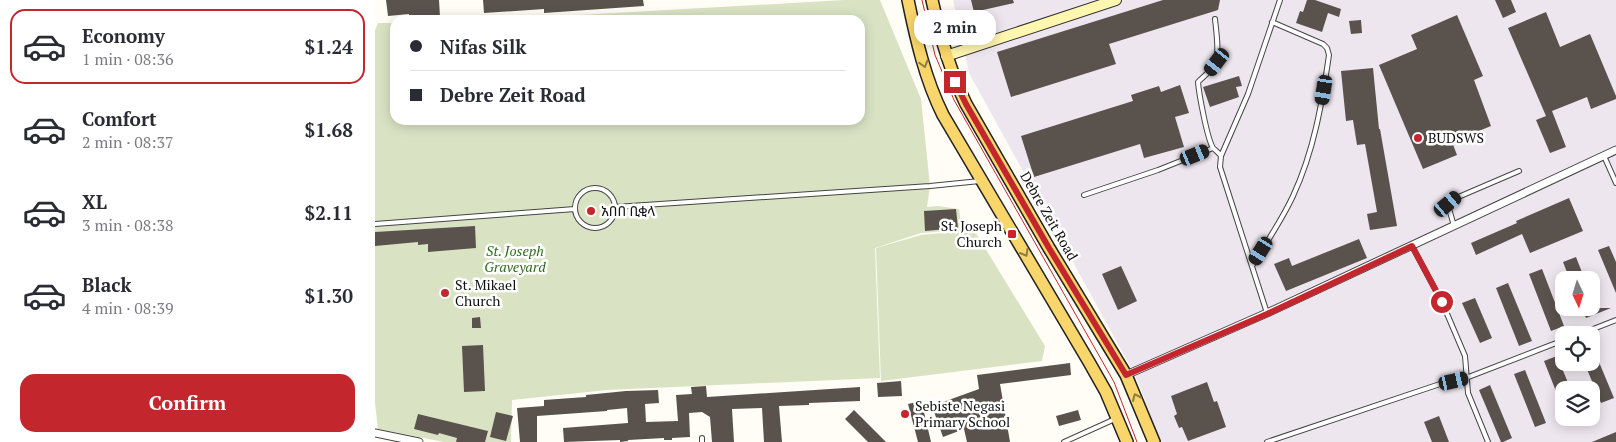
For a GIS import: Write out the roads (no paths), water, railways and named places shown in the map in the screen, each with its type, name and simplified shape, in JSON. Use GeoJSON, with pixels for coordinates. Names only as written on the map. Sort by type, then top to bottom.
{"type":"FeatureCollection","features":[{"type":"Feature","properties":{"kind":"main road"},"geometry":{"type":"LineString","coordinates":[[908,0],[921,54],[935,98],[943,115],[1089,362],[1127,442]]}},
{"type":"Feature","properties":{"kind":"main road","name":"Debre Zeit Road"},"geometry":{"type":"LineString","coordinates":[[932,0],[946,56],[955,82],[966,104],[1049,248],[1126,375],[1154,442]]}},
{"type":"Feature","properties":{"kind":"main road"},"geometry":{"type":"LineString","coordinates":[[946,56],[1116,0]]}},
{"type":"Feature","properties":{"kind":"street"},"geometry":{"type":"LineString","coordinates":[[1126,375],[1267,314],[1616,150]]}},
{"type":"Feature","properties":{"kind":"street"},"geometry":{"type":"LineString","coordinates":[[375,432],[419,442]]}},
{"type":"Feature","properties":{"kind":"lane"},"geometry":{"type":"LineString","coordinates":[[1267,314],[1220,167],[1221,156],[1248,94],[1280,0]]}},
{"type":"Feature","properties":{"kind":"lane"},"geometry":{"type":"LineString","coordinates":[[1215,19],[1217,62],[1198,82],[1199,94],[1213,148],[1221,156]]}},
{"type":"Feature","properties":{"kind":"lane"},"geometry":{"type":"LineString","coordinates":[[1252,266],[1284,214],[1307,162],[1321,108],[1329,55],[1327,48],[1323,44],[1272,22]]}},
{"type":"Feature","properties":{"kind":"lane"},"geometry":{"type":"LineString","coordinates":[[1084,195],[1158,170],[1213,148]]}},
{"type":"Feature","properties":{"kind":"lane"},"geometry":{"type":"LineString","coordinates":[[1604,156],[1616,183]]}},
{"type":"Feature","properties":{"kind":"lane"},"geometry":{"type":"LineString","coordinates":[[1453,226],[1448,204],[1456,198],[1519,171]]}},
{"type":"Feature","properties":{"kind":"lane"},"geometry":{"type":"LineString","coordinates":[[615,207],[930,186],[983,180]]}},
{"type":"Feature","properties":{"kind":"lane"},"geometry":{"type":"LineString","coordinates":[[594,188],[602,189],[609,193],[615,207],[614,215],[610,222],[596,228],[582,223],[577,217],[575,209],[576,202],[581,195],[587,190],[594,188]]}},
{"type":"Feature","properties":{"kind":"lane"},"geometry":{"type":"LineString","coordinates":[[375,224],[575,209]]}},
{"type":"Feature","properties":{"kind":"lane"},"geometry":{"type":"LineString","coordinates":[[1412,246],[1442,302],[1465,356],[1468,393],[1487,442]]}},
{"type":"Feature","properties":{"kind":"lane"},"geometry":{"type":"LineString","coordinates":[[1600,326],[1616,320]]}},
{"type":"Feature","properties":{"kind":"lane"},"geometry":{"type":"LineString","coordinates":[[1267,442],[1443,383],[1466,378],[1555,343]]}},
{"type":"Feature","properties":{"kind":"lane"},"geometry":{"type":"LineString","coordinates":[[1064,442],[1117,418]]}},
{"type":"Feature","properties":{"kind":"tram line"},"geometry":{"type":"LineString","coordinates":[[922,0],[935,55],[954,100],[1114,382],[1137,442]]}},
{"type":"Feature","properties":{"kind":"place","name":"BUDSWS"},"geometry":{"type":"Point","coordinates":[1418,138]}},
{"type":"Feature","properties":{"kind":"place","name":"አበበ ቢቂላ"},"geometry":{"type":"Point","coordinates":[591,211]}},
{"type":"Feature","properties":{"kind":"place","name":"St. Joseph Church"},"geometry":{"type":"Point","coordinates":[1012,234]}},
{"type":"Feature","properties":{"kind":"place","name":"St. Mikael Church"},"geometry":{"type":"Point","coordinates":[445,293]}},
{"type":"Feature","properties":{"kind":"place","name":"Sebiste Negasi Primary School"},"geometry":{"type":"Point","coordinates":[905,414]}},
{"type":"Feature","properties":{"kind":"park label","name":"St. Joseph Graveyard"},"geometry":{"type":"Point","coordinates":[515,260]}}]}
